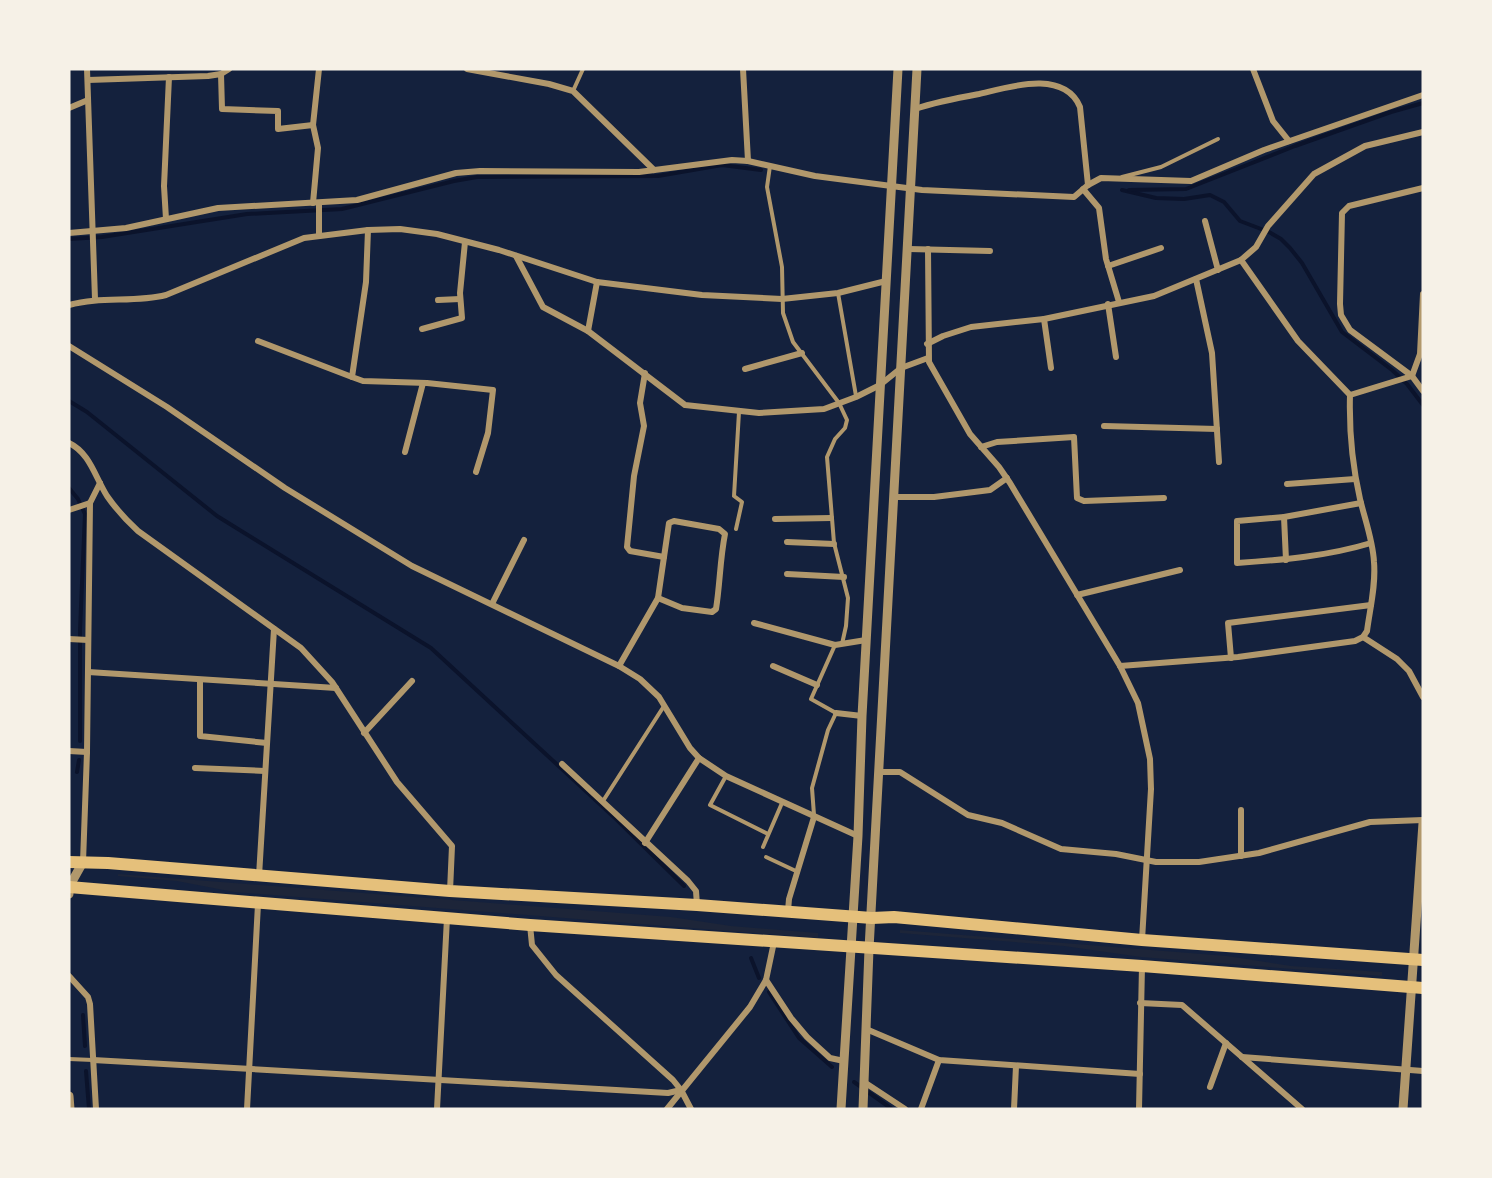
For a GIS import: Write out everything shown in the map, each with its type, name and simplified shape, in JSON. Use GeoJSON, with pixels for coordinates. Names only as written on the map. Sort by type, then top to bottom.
{"type":"FeatureCollection","features":[{"type":"Feature","properties":{"kind":"highway"},"geometry":{"type":"LineString","coordinates":[[69,862],[450,891],[697,904],[872,918],[894,917],[1142,940],[1419,960]]}},
{"type":"Feature","properties":{"kind":"highway"},"geometry":{"type":"LineString","coordinates":[[69,887],[530,925],[1142,966],[1418,988]]}},
{"type":"Feature","properties":{"kind":"street"},"geometry":{"type":"LineString","coordinates":[[87,69],[95,299]]}},
{"type":"Feature","properties":{"kind":"street"},"geometry":{"type":"LineString","coordinates":[[88,80],[221,74],[229,69]]}},
{"type":"Feature","properties":{"kind":"street"},"geometry":{"type":"LineString","coordinates":[[319,69],[313,125],[318,148],[316,203],[319,236]]}},
{"type":"Feature","properties":{"kind":"street"},"geometry":{"type":"LineString","coordinates":[[468,69],[549,84],[573,91],[654,170]]}},
{"type":"Feature","properties":{"kind":"street"},"geometry":{"type":"LineString","coordinates":[[743,69],[748,161]]}},
{"type":"Feature","properties":{"kind":"street"},"geometry":{"type":"LineString","coordinates":[[841,1109],[858,836],[862,716],[898,69]]}},
{"type":"Feature","properties":{"kind":"street"},"geometry":{"type":"LineString","coordinates":[[862,1109],[917,69]]}},
{"type":"Feature","properties":{"kind":"street"},"geometry":{"type":"LineString","coordinates":[[1254,69],[1273,121],[1289,141]]}},
{"type":"Feature","properties":{"kind":"street"},"geometry":{"type":"LineString","coordinates":[[221,74],[222,109],[278,111],[278,129],[313,125]]}},
{"type":"Feature","properties":{"kind":"street"},"geometry":{"type":"LineString","coordinates":[[166,219],[164,186],[169,77]]}},
{"type":"Feature","properties":{"kind":"street"},"geometry":{"type":"LineString","coordinates":[[915,109],[1024,84],[1059,87],[1076,97],[1080,107],[1085,187],[1099,207],[1108,266],[1119,302]]}},
{"type":"Feature","properties":{"kind":"street"},"geometry":{"type":"LineString","coordinates":[[69,234],[126,228],[218,207],[357,200],[456,172],[639,172],[717,161],[748,161],[815,176],[911,189],[1074,197],[1085,187],[1101,178],[1191,181],[1289,141],[1423,94]]}},
{"type":"Feature","properties":{"kind":"street"},"geometry":{"type":"LineString","coordinates":[[69,108],[88,100]]}},
{"type":"Feature","properties":{"kind":"street"},"geometry":{"type":"LineString","coordinates":[[927,344],[971,327],[1044,319],[1154,296],[1242,260],[1256,248],[1268,226],[1314,174],[1365,146],[1423,132]]}},
{"type":"Feature","properties":{"kind":"street"},"geometry":{"type":"LineString","coordinates":[[1422,388],[1412,376],[1350,330],[1341,315],[1340,304],[1342,213],[1349,206],[1423,188]]}},
{"type":"Feature","properties":{"kind":"street"},"geometry":{"type":"LineString","coordinates":[[1205,221],[1218,270]]}},
{"type":"Feature","properties":{"kind":"street"},"geometry":{"type":"LineString","coordinates":[[69,305],[95,299],[150,299],[166,295],[304,238],[369,230],[410,230],[516,256],[597,282],[702,295],[782,299],[838,293],[886,281]]}},
{"type":"Feature","properties":{"kind":"street"},"geometry":{"type":"LineString","coordinates":[[352,377],[366,282],[369,230]]}},
{"type":"Feature","properties":{"kind":"street"},"geometry":{"type":"LineString","coordinates":[[422,329],[462,318],[460,298],[465,242]]}},
{"type":"Feature","properties":{"kind":"street"},"geometry":{"type":"LineString","coordinates":[[1108,266],[1161,248]]}},
{"type":"Feature","properties":{"kind":"street"},"geometry":{"type":"LineString","coordinates":[[909,249],[990,251]]}},
{"type":"Feature","properties":{"kind":"street"},"geometry":{"type":"LineString","coordinates":[[928,249],[928,358],[959,418],[1006,478],[1120,666],[1138,703],[1150,759],[1142,940]]}},
{"type":"Feature","properties":{"kind":"street"},"geometry":{"type":"LineString","coordinates":[[516,256],[543,307],[588,331],[685,405],[759,413],[824,409],[856,397],[880,385],[901,368],[928,358]]}},
{"type":"Feature","properties":{"kind":"street"},"geometry":{"type":"LineString","coordinates":[[1120,666],[1231,658],[1355,641],[1363,637],[1367,631],[1374,584],[1374,562],[1356,479],[1349,426],[1350,394],[1298,342],[1242,260]]}},
{"type":"Feature","properties":{"kind":"street"},"geometry":{"type":"LineString","coordinates":[[1196,279],[1212,353],[1219,462]]}},
{"type":"Feature","properties":{"kind":"street"},"geometry":{"type":"LineString","coordinates":[[588,331],[597,282]]}},
{"type":"Feature","properties":{"kind":"street"},"geometry":{"type":"LineString","coordinates":[[1412,376],[1420,354],[1423,294]]}},
{"type":"Feature","properties":{"kind":"street"},"geometry":{"type":"LineString","coordinates":[[438,300],[460,298]]}},
{"type":"Feature","properties":{"kind":"street"},"geometry":{"type":"LineString","coordinates":[[1108,304],[1116,357]]}},
{"type":"Feature","properties":{"kind":"street"},"geometry":{"type":"LineString","coordinates":[[1044,319],[1051,368]]}},
{"type":"Feature","properties":{"kind":"street"},"geometry":{"type":"LineString","coordinates":[[258,341],[363,381],[423,383],[493,390],[488,433],[476,472]]}},
{"type":"Feature","properties":{"kind":"street"},"geometry":{"type":"LineString","coordinates":[[69,346],[167,408],[285,488],[403,560],[619,666],[640,679],[659,697],[690,748],[699,758],[726,776],[858,836]]}},
{"type":"Feature","properties":{"kind":"street"},"geometry":{"type":"LineString","coordinates":[[745,369],[802,353]]}},
{"type":"Feature","properties":{"kind":"street"},"geometry":{"type":"LineString","coordinates":[[645,373],[640,403],[644,426],[634,476],[627,547],[630,551],[664,556]]}},
{"type":"Feature","properties":{"kind":"street"},"geometry":{"type":"LineString","coordinates":[[1350,394],[1412,376]]}},
{"type":"Feature","properties":{"kind":"street"},"geometry":{"type":"LineString","coordinates":[[405,452],[423,383]]}},
{"type":"Feature","properties":{"kind":"street"},"geometry":{"type":"LineString","coordinates":[[1104,426],[1216,429]]}},
{"type":"Feature","properties":{"kind":"street"},"geometry":{"type":"LineString","coordinates":[[981,447],[997,442],[1074,437],[1077,498],[1084,501],[1164,498]]}},
{"type":"Feature","properties":{"kind":"street"},"geometry":{"type":"LineString","coordinates":[[69,443],[89,460],[118,512],[138,531],[301,648],[332,682],[397,782],[452,846],[450,891]]}},
{"type":"Feature","properties":{"kind":"street"},"geometry":{"type":"LineString","coordinates":[[894,497],[934,497],[990,490],[1006,478]]}},
{"type":"Feature","properties":{"kind":"street"},"geometry":{"type":"LineString","coordinates":[[1287,484],[1356,479]]}},
{"type":"Feature","properties":{"kind":"street"},"geometry":{"type":"LineString","coordinates":[[69,510],[84,504],[100,483]]}},
{"type":"Feature","properties":{"kind":"street"},"geometry":{"type":"LineString","coordinates":[[1361,503],[1284,517],[1237,521],[1237,563],[1286,560],[1344,551],[1371,543]]}},
{"type":"Feature","properties":{"kind":"street"},"geometry":{"type":"LineString","coordinates":[[69,894],[69,887],[83,862],[88,672],[84,504]]}},
{"type":"Feature","properties":{"kind":"street"},"geometry":{"type":"LineString","coordinates":[[1284,517],[1286,560]]}},
{"type":"Feature","properties":{"kind":"street"},"geometry":{"type":"LineString","coordinates":[[775,519],[831,518]]}},
{"type":"Feature","properties":{"kind":"street"},"geometry":{"type":"LineString","coordinates":[[619,666],[658,598],[669,523],[674,521],[719,529],[725,534],[720,559],[721,579],[716,609],[712,612],[682,608],[658,598]]}},
{"type":"Feature","properties":{"kind":"street"},"geometry":{"type":"LineString","coordinates":[[492,604],[524,540]]}},
{"type":"Feature","properties":{"kind":"street"},"geometry":{"type":"LineString","coordinates":[[787,542],[834,544]]}},
{"type":"Feature","properties":{"kind":"street"},"geometry":{"type":"LineString","coordinates":[[1077,595],[1180,570]]}},
{"type":"Feature","properties":{"kind":"street"},"geometry":{"type":"LineString","coordinates":[[787,574],[844,577]]}},
{"type":"Feature","properties":{"kind":"street"},"geometry":{"type":"LineString","coordinates":[[1231,658],[1228,623],[1371,605]]}},
{"type":"Feature","properties":{"kind":"street"},"geometry":{"type":"LineString","coordinates":[[754,623],[838,644],[866,640]]}},
{"type":"Feature","properties":{"kind":"street"},"geometry":{"type":"LineString","coordinates":[[259,876],[274,629]]}},
{"type":"Feature","properties":{"kind":"street"},"geometry":{"type":"LineString","coordinates":[[1363,637],[1397,659],[1409,671],[1423,697]]}},
{"type":"Feature","properties":{"kind":"street"},"geometry":{"type":"LineString","coordinates":[[69,639],[88,640]]}},
{"type":"Feature","properties":{"kind":"street"},"geometry":{"type":"LineString","coordinates":[[773,666],[817,685]]}},
{"type":"Feature","properties":{"kind":"street"},"geometry":{"type":"LineString","coordinates":[[88,672],[336,688]]}},
{"type":"Feature","properties":{"kind":"street"},"geometry":{"type":"LineString","coordinates":[[200,680],[200,736],[267,742]]}},
{"type":"Feature","properties":{"kind":"street"},"geometry":{"type":"LineString","coordinates":[[364,733],[412,681]]}},
{"type":"Feature","properties":{"kind":"street"},"geometry":{"type":"LineString","coordinates":[[836,713],[862,716]]}},
{"type":"Feature","properties":{"kind":"street"},"geometry":{"type":"LineString","coordinates":[[69,751],[87,752]]}},
{"type":"Feature","properties":{"kind":"street"},"geometry":{"type":"LineString","coordinates":[[645,843],[699,758]]}},
{"type":"Feature","properties":{"kind":"street"},"geometry":{"type":"LineString","coordinates":[[562,764],[688,881],[696,891],[697,904]]}},
{"type":"Feature","properties":{"kind":"street"},"geometry":{"type":"LineString","coordinates":[[195,768],[265,771]]}},
{"type":"Feature","properties":{"kind":"street"},"geometry":{"type":"LineString","coordinates":[[879,772],[900,772],[968,815],[1002,823],[1061,849],[1116,854],[1156,862],[1198,862],[1241,856],[1294,844],[1370,822],[1423,822],[1418,988],[1406,1070],[1403,1109]]}},
{"type":"Feature","properties":{"kind":"street"},"geometry":{"type":"LineString","coordinates":[[1241,810],[1241,856]]}},
{"type":"Feature","properties":{"kind":"street"},"geometry":{"type":"LineString","coordinates":[[788,911],[789,899],[814,817]]}},
{"type":"Feature","properties":{"kind":"street"},"geometry":{"type":"LineString","coordinates":[[247,1109],[258,904]]}},
{"type":"Feature","properties":{"kind":"street"},"geometry":{"type":"LineString","coordinates":[[437,1109],[447,917]]}},
{"type":"Feature","properties":{"kind":"street"},"geometry":{"type":"LineString","coordinates":[[530,925],[532,945],[556,975],[681,1090],[691,1109]]}},
{"type":"Feature","properties":{"kind":"street"},"geometry":{"type":"LineString","coordinates":[[667,1109],[750,1007],[766,980],[774,942]]}},
{"type":"Feature","properties":{"kind":"street"},"geometry":{"type":"LineString","coordinates":[[1139,1109],[1142,966]]}},
{"type":"Feature","properties":{"kind":"street"},"geometry":{"type":"LineString","coordinates":[[69,976],[88,997],[90,1004],[96,1109]]}},
{"type":"Feature","properties":{"kind":"street"},"geometry":{"type":"LineString","coordinates":[[766,980],[791,1018],[807,1037],[830,1058],[844,1061]]}},
{"type":"Feature","properties":{"kind":"street"},"geometry":{"type":"LineString","coordinates":[[1140,1003],[1182,1005],[1302,1109]]}},
{"type":"Feature","properties":{"kind":"street"},"geometry":{"type":"LineString","coordinates":[[866,1029],[939,1060],[1140,1074]]}},
{"type":"Feature","properties":{"kind":"street"},"geometry":{"type":"LineString","coordinates":[[1210,1087],[1226,1043]]}},
{"type":"Feature","properties":{"kind":"street"},"geometry":{"type":"LineString","coordinates":[[1242,1057],[1423,1071]]}},
{"type":"Feature","properties":{"kind":"street"},"geometry":{"type":"LineString","coordinates":[[93,1060],[668,1093],[681,1090]]}},
{"type":"Feature","properties":{"kind":"street"},"geometry":{"type":"LineString","coordinates":[[921,1109],[939,1060]]}},
{"type":"Feature","properties":{"kind":"street"},"geometry":{"type":"LineString","coordinates":[[1014,1109],[1016,1066]]}},
{"type":"Feature","properties":{"kind":"street"},"geometry":{"type":"LineString","coordinates":[[864,1082],[905,1109]]}},
{"type":"Feature","properties":{"kind":"street"},"geometry":{"type":"LineString","coordinates":[[69,1096],[70,1109]]}},
{"type":"Feature","properties":{"kind":"lane"},"geometry":{"type":"LineString","coordinates":[[573,91],[583,69]]}},
{"type":"Feature","properties":{"kind":"lane"},"geometry":{"type":"LineString","coordinates":[[1121,177],[1161,167],[1218,139]]}},
{"type":"Feature","properties":{"kind":"lane"},"geometry":{"type":"LineString","coordinates":[[770,166],[767,187],[782,267],[783,313],[793,342],[839,403],[847,420],[827,457],[834,544],[848,598],[846,626],[811,699],[836,713],[828,730],[812,788],[814,817]]}},
{"type":"Feature","properties":{"kind":"lane"},"geometry":{"type":"LineString","coordinates":[[838,293],[856,397]]}},
{"type":"Feature","properties":{"kind":"lane"},"geometry":{"type":"LineString","coordinates":[[736,529],[742,502],[734,496],[739,412]]}},
{"type":"Feature","properties":{"kind":"lane"},"geometry":{"type":"LineString","coordinates":[[603,801],[664,706]]}},
{"type":"Feature","properties":{"kind":"lane"},"geometry":{"type":"LineString","coordinates":[[726,776],[710,805],[768,834]]}},
{"type":"Feature","properties":{"kind":"lane"},"geometry":{"type":"LineString","coordinates":[[763,847],[782,803]]}},
{"type":"Feature","properties":{"kind":"lane"},"geometry":{"type":"LineString","coordinates":[[766,857],[798,872]]}},
{"type":"Feature","properties":{"kind":"lane"},"geometry":{"type":"LineString","coordinates":[[69,1059],[93,1060]]}},
{"type":"Feature","properties":{"kind":"shaded area"},"geometry":{"type":"Polygon","coordinates":[[[118,874],[671,917],[731,926],[818,933],[818,938],[234,892],[177,881],[118,876],[118,874]]]}},
{"type":"Feature","properties":{"kind":"shaded area"},"geometry":{"type":"Polygon","coordinates":[[[900,930],[1227,956],[1291,966],[1382,972],[1382,976],[1141,957],[1064,946],[900,933],[900,930]]]}},
{"type":"Feature","properties":{"kind":"waterway"},"geometry":{"type":"LineString","coordinates":[[1129,190],[1186,189],[1295,146],[1423,103]]}},
{"type":"Feature","properties":{"kind":"waterway"},"geometry":{"type":"LineString","coordinates":[[69,239],[102,237],[247,214],[342,209],[477,177],[658,176],[722,165],[761,170]]}},
{"type":"Feature","properties":{"kind":"waterway"},"geometry":{"type":"LineString","coordinates":[[1122,190],[1156,198],[1184,199],[1210,195],[1224,202],[1240,221],[1281,239],[1302,263],[1342,332],[1392,370],[1407,384],[1423,405]]}},
{"type":"Feature","properties":{"kind":"waterway"},"geometry":{"type":"LineString","coordinates":[[69,401],[87,412],[217,516],[431,648],[616,819],[684,886]]}},
{"type":"Feature","properties":{"kind":"waterway"},"geometry":{"type":"LineString","coordinates":[[69,488],[78,499],[85,514],[80,630],[80,741]]}},
{"type":"Feature","properties":{"kind":"waterway"},"geometry":{"type":"LineString","coordinates":[[77,772],[79,760]]}},
{"type":"Feature","properties":{"kind":"waterway"},"geometry":{"type":"LineString","coordinates":[[751,958],[759,978]]}},
{"type":"Feature","properties":{"kind":"waterway"},"geometry":{"type":"LineString","coordinates":[[769,992],[799,1038],[832,1067]]}},
{"type":"Feature","properties":{"kind":"waterway"},"geometry":{"type":"LineString","coordinates":[[83,1015],[85,1046]]}},
{"type":"Feature","properties":{"kind":"waterway"},"geometry":{"type":"LineString","coordinates":[[86,1071],[89,1109]]}},
{"type":"Feature","properties":{"kind":"waterway"},"geometry":{"type":"LineString","coordinates":[[854,1082],[892,1109]]}}]}
